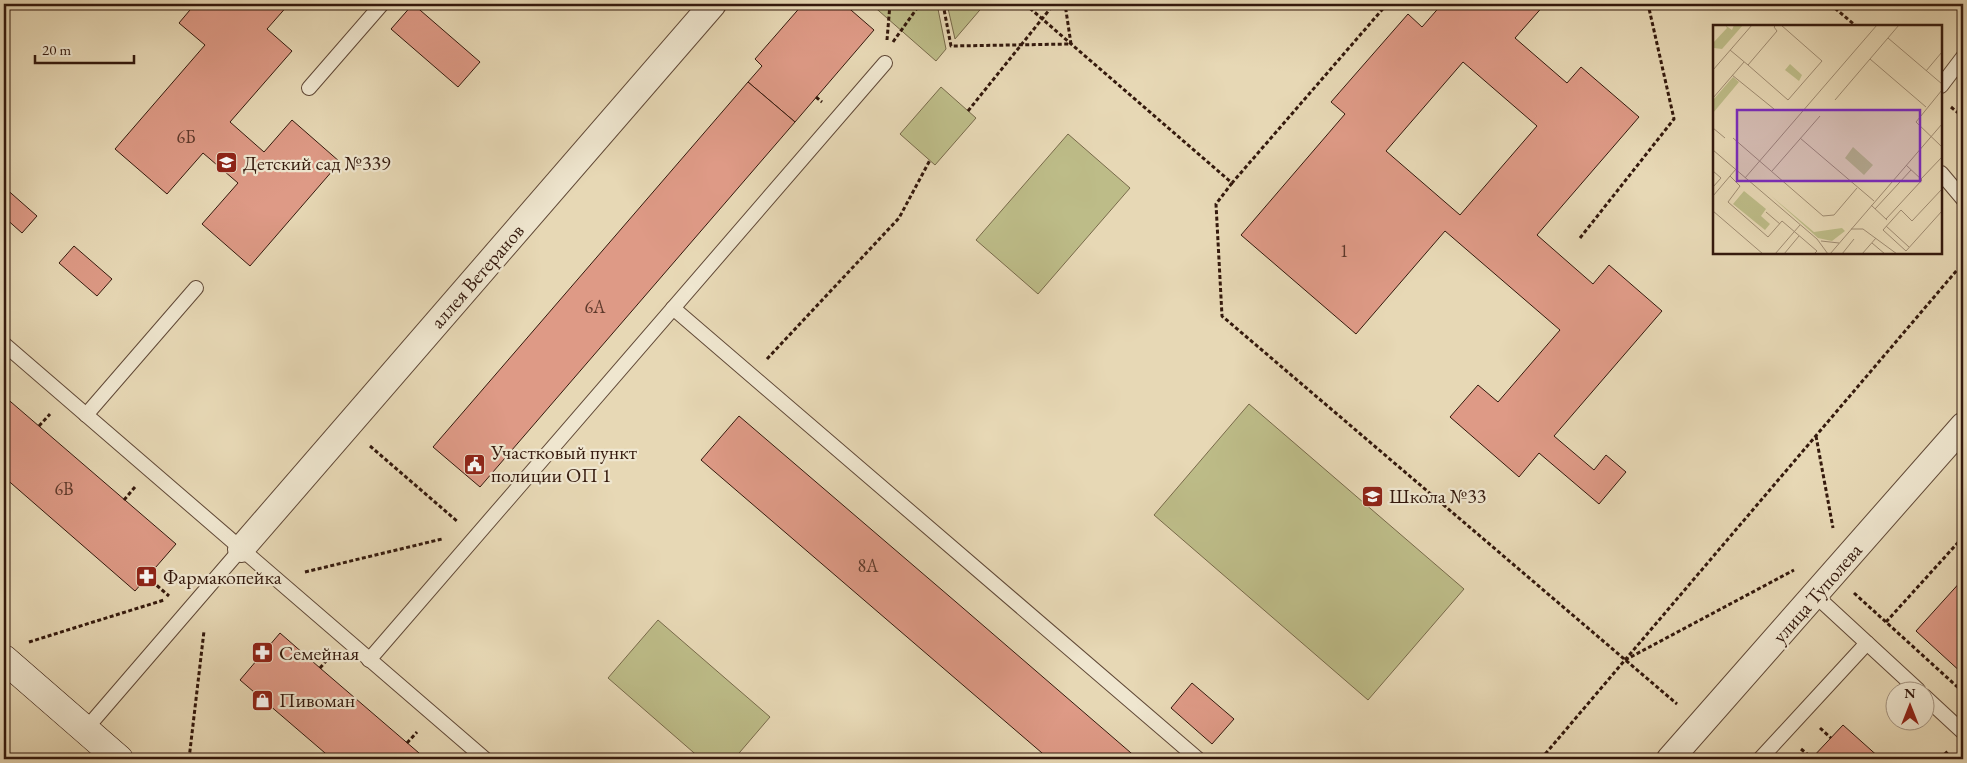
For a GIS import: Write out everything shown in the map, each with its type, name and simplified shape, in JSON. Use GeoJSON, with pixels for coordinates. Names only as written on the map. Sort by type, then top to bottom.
{"type":"FeatureCollection","features":[{"type":"Feature","properties":{"kind":"street","name":"аллея Ветеранов"},"geometry":{"type":"LineString","coordinates":[[241,549],[714,4]]}},
{"type":"Feature","properties":{"kind":"street","name":"улица Туполева"},"geometry":{"type":"LineString","coordinates":[[1670,759],[1816,596],[1963,426]]}},
{"type":"Feature","properties":{"kind":"street"},"geometry":{"type":"LineString","coordinates":[[4,659],[118,759]]}},
{"type":"Feature","properties":{"kind":"lane"},"geometry":{"type":"LineString","coordinates":[[309,88],[382,4]]}},
{"type":"Feature","properties":{"kind":"lane"},"geometry":{"type":"LineString","coordinates":[[1942,85],[1963,57]]}},
{"type":"Feature","properties":{"kind":"lane"},"geometry":{"type":"LineString","coordinates":[[369,660],[473,535],[674,308],[886,58]]}},
{"type":"Feature","properties":{"kind":"lane"},"geometry":{"type":"LineString","coordinates":[[1942,174],[1963,199]]}},
{"type":"Feature","properties":{"kind":"lane"},"geometry":{"type":"LineString","coordinates":[[86,415],[196,288]]}},
{"type":"Feature","properties":{"kind":"lane"},"geometry":{"type":"LineString","coordinates":[[674,308],[1198,759]]}},
{"type":"Feature","properties":{"kind":"lane"},"geometry":{"type":"LineString","coordinates":[[4,344],[485,759]]}},
{"type":"Feature","properties":{"kind":"lane"},"geometry":{"type":"LineString","coordinates":[[85,730],[241,549]]}},
{"type":"Feature","properties":{"kind":"lane"},"geometry":{"type":"LineString","coordinates":[[1816,596],[1907,680]]}},
{"type":"Feature","properties":{"kind":"lane"},"geometry":{"type":"LineString","coordinates":[[1760,759],[1867,643]]}},
{"type":"Feature","properties":{"kind":"lane"},"geometry":{"type":"LineString","coordinates":[[1934,705],[1963,732]]}},
{"type":"Feature","properties":{"kind":"path"},"geometry":{"type":"LineString","coordinates":[[886,58],[890,4]]}},
{"type":"Feature","properties":{"kind":"path"},"geometry":{"type":"LineString","coordinates":[[886,58],[920,4]]}},
{"type":"Feature","properties":{"kind":"path"},"geometry":{"type":"LineString","coordinates":[[942,4],[951,46],[1071,44]]}},
{"type":"Feature","properties":{"kind":"path"},"geometry":{"type":"LineString","coordinates":[[1025,4],[1232,183]]}},
{"type":"Feature","properties":{"kind":"path"},"geometry":{"type":"LineString","coordinates":[[968,111],[1054,4]]}},
{"type":"Feature","properties":{"kind":"path"},"geometry":{"type":"LineString","coordinates":[[1065,4],[1071,44]]}},
{"type":"Feature","properties":{"kind":"path"},"geometry":{"type":"LineString","coordinates":[[1387,4],[1216,204],[1222,316],[1701,725]]}},
{"type":"Feature","properties":{"kind":"path"},"geometry":{"type":"LineString","coordinates":[[1580,238],[1674,119],[1648,4]]}},
{"type":"Feature","properties":{"kind":"path"},"geometry":{"type":"LineString","coordinates":[[1830,4],[1855,25]]}},
{"type":"Feature","properties":{"kind":"path"},"geometry":{"type":"LineString","coordinates":[[752,376],[899,218],[930,160]]}},
{"type":"Feature","properties":{"kind":"path"},"geometry":{"type":"LineString","coordinates":[[1541,759],[1963,263]]}},
{"type":"Feature","properties":{"kind":"path"},"geometry":{"type":"LineString","coordinates":[[348,426],[473,535]]}},
{"type":"Feature","properties":{"kind":"path"},"geometry":{"type":"LineString","coordinates":[[1816,436],[1834,530]]}},
{"type":"Feature","properties":{"kind":"path"},"geometry":{"type":"LineString","coordinates":[[276,579],[473,535]]}},
{"type":"Feature","properties":{"kind":"path"},"geometry":{"type":"LineString","coordinates":[[1867,643],[1963,538]]}},
{"type":"Feature","properties":{"kind":"path"},"geometry":{"type":"LineString","coordinates":[[1625,660],[1799,567]]}},
{"type":"Feature","properties":{"kind":"path"},"geometry":{"type":"LineString","coordinates":[[30,641],[171,598],[147,577]]}},
{"type":"Feature","properties":{"kind":"path"},"geometry":{"type":"LineString","coordinates":[[189,759],[209,586]]}},
{"type":"Feature","properties":{"kind":"path"},"geometry":{"type":"LineString","coordinates":[[1848,587],[1963,692]]}},
{"type":"Feature","properties":{"kind":"path"},"geometry":{"type":"LineString","coordinates":[[1817,725],[1831,738]]}},
{"type":"Feature","properties":{"kind":"shaded area"},"geometry":{"type":"Polygon","coordinates":[[[871,4],[937,4],[946,49],[936,61],[871,4]]]}},
{"type":"Feature","properties":{"kind":"shaded area"},"geometry":{"type":"Polygon","coordinates":[[[947,4],[985,4],[955,39],[947,4]]]}},
{"type":"Feature","properties":{"kind":"shaded area"},"geometry":{"type":"Polygon","coordinates":[[[941,87],[976,118],[935,165],[900,134],[941,87]]]}},
{"type":"Feature","properties":{"kind":"shaded area"},"geometry":{"type":"Polygon","coordinates":[[[1068,134],[1130,188],[1038,294],[976,240],[1068,134]]]}},
{"type":"Feature","properties":{"kind":"shaded area"},"geometry":{"type":"Polygon","coordinates":[[[1249,404],[1464,589],[1368,700],[1154,515],[1249,404]]]}},
{"type":"Feature","properties":{"kind":"shaded area"},"geometry":{"type":"Polygon","coordinates":[[[658,620],[770,717],[734,759],[701,759],[608,678],[658,620]]]}},
{"type":"Feature","properties":{"kind":"building"},"geometry":{"type":"Polygon","coordinates":[[[195,4],[289,4],[267,29],[292,51],[230,122],[264,152],[292,120],[340,162],[250,266],[202,224],[238,183],[203,153],[167,194],[115,149],[205,45],[179,23],[195,4]]]}},
{"type":"Feature","properties":{"kind":"building"},"geometry":{"type":"Polygon","coordinates":[[[413,4],[480,62],[458,87],[391,29],[413,4]]]}},
{"type":"Feature","properties":{"kind":"building"},"geometry":{"type":"Polygon","coordinates":[[[803,4],[844,4],[874,30],[795,122],[748,82],[762,66],[755,59],[803,4]]]}},
{"type":"Feature","properties":{"kind":"building"},"geometry":{"type":"Polygon","coordinates":[[[1442,4],[1545,4],[1515,38],[1567,83],[1581,67],[1639,117],[1537,235],[1593,284],[1609,265],[1662,311],[1554,436],[1594,470],[1606,455],[1626,472],[1599,504],[1539,453],[1519,477],[1450,417],[1478,385],[1498,402],[1560,330],[1445,231],[1356,334],[1241,235],[1345,114],[1331,102],[1408,14],[1422,27],[1442,4]],[[1463,62],[1386,151],[1460,215],[1537,126],[1463,62]]]}},
{"type":"Feature","properties":{"kind":"building"},"geometry":{"type":"Polygon","coordinates":[[[748,82],[795,122],[480,487],[433,447],[748,82]]]}},
{"type":"Feature","properties":{"kind":"building"},"geometry":{"type":"Polygon","coordinates":[[[4,187],[37,216],[22,233],[4,217],[4,187]]]}},
{"type":"Feature","properties":{"kind":"building"},"geometry":{"type":"Polygon","coordinates":[[[74,246],[112,279],[97,296],[59,263],[74,246]]]}},
{"type":"Feature","properties":{"kind":"building"},"geometry":{"type":"Polygon","coordinates":[[[4,396],[176,544],[135,591],[4,477],[4,396]]]}},
{"type":"Feature","properties":{"kind":"building"},"geometry":{"type":"Polygon","coordinates":[[[739,416],[1138,759],[1049,759],[701,460],[739,416]]]}},
{"type":"Feature","properties":{"kind":"building"},"geometry":{"type":"Polygon","coordinates":[[[1963,579],[1963,674],[1916,631],[1963,579]]]}},
{"type":"Feature","properties":{"kind":"building"},"geometry":{"type":"Polygon","coordinates":[[[280,633],[426,759],[332,759],[240,680],[280,633]]]}},
{"type":"Feature","properties":{"kind":"building"},"geometry":{"type":"Polygon","coordinates":[[[1192,683],[1234,719],[1212,744],[1171,708],[1192,683]]]}},
{"type":"Feature","properties":{"kind":"building"},"geometry":{"type":"Polygon","coordinates":[[[1843,725],[1881,759],[1811,759],[1843,725]]]}},
{"type":"Feature","properties":{"kind":"place","name":"Детский сад №339"},"geometry":{"type":"Point","coordinates":[227,163]}},
{"type":"Feature","properties":{"kind":"place","name":"Участковый пункт полиции ОП 1"},"geometry":{"type":"Point","coordinates":[475,464]}},
{"type":"Feature","properties":{"kind":"place","name":"Школа №33"},"geometry":{"type":"Point","coordinates":[1373,496]}},
{"type":"Feature","properties":{"kind":"place","name":"Фармакопейка"},"geometry":{"type":"Point","coordinates":[147,577]}},
{"type":"Feature","properties":{"kind":"place","name":"Семейная"},"geometry":{"type":"Point","coordinates":[263,653]}},
{"type":"Feature","properties":{"kind":"place","name":"Пивоман"},"geometry":{"type":"Point","coordinates":[263,700]}}]}
